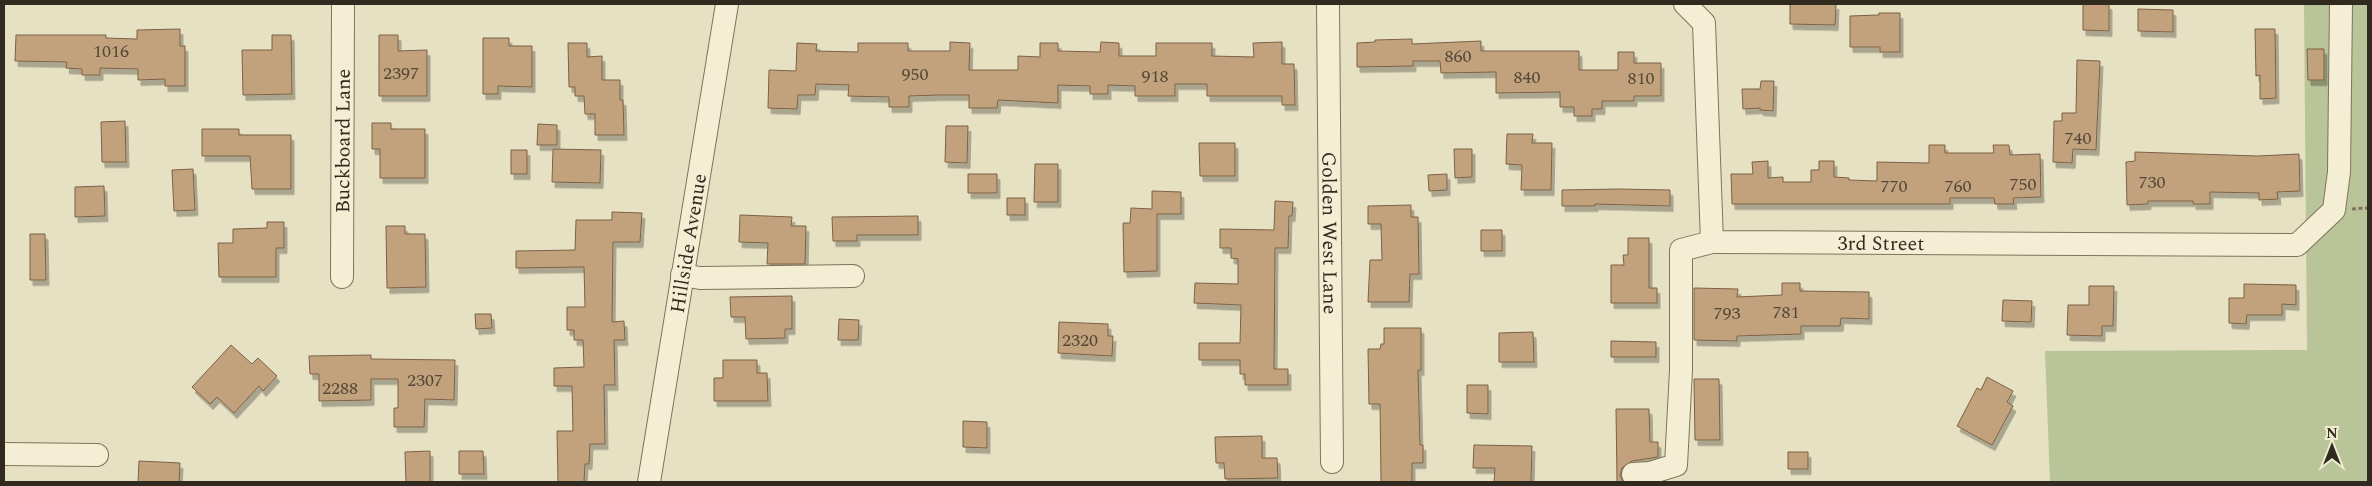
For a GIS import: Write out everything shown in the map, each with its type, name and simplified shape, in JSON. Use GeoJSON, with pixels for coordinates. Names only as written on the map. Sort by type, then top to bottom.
{"type":"FeatureCollection","features":[{"type":"Feature","properties":{"kind":"street","name":"Buckboard Lane"},"geometry":{"type":"LineString","coordinates":[[342,4],[342,277]]}},
{"type":"Feature","properties":{"kind":"street","name":"Hillside Avenue"},"geometry":{"type":"LineString","coordinates":[[649,482],[726,4]]}},
{"type":"Feature","properties":{"kind":"street","name":"Golden West Lane"},"geometry":{"type":"LineString","coordinates":[[1328,4],[1332,462]]}},
{"type":"Feature","properties":{"kind":"street"},"geometry":{"type":"LineString","coordinates":[[1685,4],[1704,23],[1712,242]]}},
{"type":"Feature","properties":{"kind":"street","name":"3rd Street"},"geometry":{"type":"LineString","coordinates":[[1633,474],[1650,473],[1676,464],[1681,370],[1681,250],[1712,242],[2297,245],[2334,210],[2339,172],[2341,4]]}},
{"type":"Feature","properties":{"kind":"street"},"geometry":{"type":"LineString","coordinates":[[682,275],[709,278],[853,276]]}},
{"type":"Feature","properties":{"kind":"street"},"geometry":{"type":"LineString","coordinates":[[4,454],[97,455]]}},
{"type":"Feature","properties":{"kind":"green space"},"geometry":{"type":"Polygon","coordinates":[[[2304,4],[2368,4],[2368,482],[2050,482],[2045,351],[2307,350],[2304,4]]]}},
{"type":"Feature","properties":{"kind":"building"},"geometry":{"type":"Polygon","coordinates":[[[1790,4],[1836,4],[1835,25],[1790,24],[1790,4]]]}},
{"type":"Feature","properties":{"kind":"building"},"geometry":{"type":"Polygon","coordinates":[[[2083,4],[2109,4],[2109,31],[2083,30],[2083,4]]]}},
{"type":"Feature","properties":{"kind":"building"},"geometry":{"type":"Polygon","coordinates":[[[2138,9],[2173,10],[2173,32],[2138,31],[2138,9]]]}},
{"type":"Feature","properties":{"kind":"building"},"geometry":{"type":"Polygon","coordinates":[[[1879,13],[1900,13],[1900,52],[1880,52],[1880,47],[1850,47],[1850,16],[1879,15],[1879,13]]]}},
{"type":"Feature","properties":{"kind":"building"},"geometry":{"type":"Polygon","coordinates":[[[180,29],[180,46],[185,46],[185,86],[165,86],[165,79],[138,80],[138,69],[100,68],[100,75],[82,75],[82,69],[66,68],[67,62],[15,61],[16,35],[106,35],[106,38],[137,39],[137,30],[180,29]]]}},
{"type":"Feature","properties":{"kind":"building"},"geometry":{"type":"Polygon","coordinates":[[[2255,29],[2275,29],[2276,98],[2260,99],[2260,75],[2256,76],[2255,29]]]}},
{"type":"Feature","properties":{"kind":"building"},"geometry":{"type":"Polygon","coordinates":[[[272,35],[291,35],[292,94],[243,95],[242,50],[272,50],[272,35]]]}},
{"type":"Feature","properties":{"kind":"building"},"geometry":{"type":"Polygon","coordinates":[[[379,35],[398,35],[398,51],[427,50],[427,96],[379,96],[379,35]]]}},
{"type":"Feature","properties":{"kind":"building"},"geometry":{"type":"Polygon","coordinates":[[[483,38],[509,38],[509,46],[532,46],[532,87],[498,86],[498,94],[483,94],[483,38]]]}},
{"type":"Feature","properties":{"kind":"building"},"geometry":{"type":"Polygon","coordinates":[[[1412,39],[1412,44],[1481,41],[1481,51],[1579,51],[1579,70],[1618,70],[1618,52],[1634,52],[1634,63],[1661,63],[1661,96],[1634,96],[1634,101],[1602,101],[1602,109],[1592,109],[1592,116],[1574,116],[1574,107],[1560,107],[1560,92],[1496,93],[1496,72],[1441,73],[1440,61],[1413,61],[1413,66],[1357,67],[1357,43],[1375,42],[1375,40],[1412,39]]]}},
{"type":"Feature","properties":{"kind":"building"},"geometry":{"type":"Polygon","coordinates":[[[950,42],[970,43],[969,70],[1018,70],[1018,56],[1040,57],[1040,43],[1058,43],[1058,51],[1100,52],[1101,42],[1119,43],[1119,56],[1156,56],[1156,43],[1212,43],[1212,56],[1254,57],[1253,43],[1282,42],[1282,64],[1294,64],[1295,105],[1282,105],[1282,96],[1207,96],[1207,84],[1175,84],[1175,96],[1135,96],[1135,86],[1108,85],[1108,94],[1090,94],[1090,86],[1058,85],[1058,103],[998,100],[997,108],[969,108],[969,95],[938,95],[909,96],[909,107],[889,107],[889,97],[848,96],[849,85],[816,84],[815,95],[798,95],[797,109],[768,108],[769,70],[796,71],[797,43],[817,44],[816,51],[858,52],[858,43],[908,43],[908,51],[950,51],[950,42]]]}},
{"type":"Feature","properties":{"kind":"building"},"geometry":{"type":"Polygon","coordinates":[[[568,43],[587,43],[587,57],[602,56],[602,80],[620,80],[620,100],[623,100],[624,135],[595,135],[595,114],[585,114],[584,96],[575,96],[575,87],[569,87],[568,43]]]}},
{"type":"Feature","properties":{"kind":"building"},"geometry":{"type":"Polygon","coordinates":[[[2307,49],[2324,49],[2324,80],[2308,80],[2307,49]]]}},
{"type":"Feature","properties":{"kind":"building"},"geometry":{"type":"Polygon","coordinates":[[[2077,60],[2100,61],[2096,150],[2073,149],[2072,163],[2053,162],[2054,121],[2062,121],[2062,113],[2076,113],[2077,60]]]}},
{"type":"Feature","properties":{"kind":"building"},"geometry":{"type":"Polygon","coordinates":[[[1761,81],[1774,81],[1773,111],[1760,110],[1760,108],[1743,109],[1742,89],[1760,89],[1761,81]]]}},
{"type":"Feature","properties":{"kind":"building"},"geometry":{"type":"Polygon","coordinates":[[[125,121],[126,162],[102,162],[101,122],[125,121]]]}},
{"type":"Feature","properties":{"kind":"building"},"geometry":{"type":"Polygon","coordinates":[[[372,123],[391,123],[391,129],[425,129],[425,178],[380,178],[380,149],[372,149],[372,123]]]}},
{"type":"Feature","properties":{"kind":"building"},"geometry":{"type":"Polygon","coordinates":[[[538,124],[557,125],[557,145],[537,145],[538,124]]]}},
{"type":"Feature","properties":{"kind":"building"},"geometry":{"type":"Polygon","coordinates":[[[946,126],[968,126],[967,163],[945,162],[946,126]]]}},
{"type":"Feature","properties":{"kind":"building"},"geometry":{"type":"Polygon","coordinates":[[[202,129],[239,129],[239,135],[291,135],[291,189],[252,189],[250,156],[202,156],[202,129]]]}},
{"type":"Feature","properties":{"kind":"building"},"geometry":{"type":"Polygon","coordinates":[[[1507,134],[1533,134],[1532,143],[1552,143],[1551,190],[1521,190],[1522,165],[1506,164],[1507,134]]]}},
{"type":"Feature","properties":{"kind":"building"},"geometry":{"type":"Polygon","coordinates":[[[1199,143],[1235,143],[1235,176],[1200,176],[1199,143]]]}},
{"type":"Feature","properties":{"kind":"building"},"geometry":{"type":"Polygon","coordinates":[[[1929,145],[1945,145],[1945,153],[1994,153],[1993,145],[2009,145],[2010,155],[2040,154],[2041,197],[2013,198],[2014,204],[1995,204],[1994,198],[1950,198],[1950,204],[1732,204],[1731,174],[1753,174],[1752,162],[1768,161],[1768,178],[1783,177],[1783,182],[1811,182],[1811,170],[1819,170],[1819,161],[1834,161],[1834,177],[1849,178],[1849,180],[1877,181],[1877,162],[1929,163],[1929,145]]]}},
{"type":"Feature","properties":{"kind":"building"},"geometry":{"type":"Polygon","coordinates":[[[553,149],[601,150],[600,183],[552,182],[553,149]]]}},
{"type":"Feature","properties":{"kind":"building"},"geometry":{"type":"Polygon","coordinates":[[[1454,149],[1472,149],[1472,177],[1455,178],[1454,149]]]}},
{"type":"Feature","properties":{"kind":"building"},"geometry":{"type":"Polygon","coordinates":[[[511,150],[527,150],[527,174],[511,174],[511,150]]]}},
{"type":"Feature","properties":{"kind":"building"},"geometry":{"type":"Polygon","coordinates":[[[2135,152],[2258,156],[2299,154],[2300,191],[2277,192],[2278,199],[2259,200],[2259,193],[2210,192],[2210,204],[2193,204],[2193,201],[2148,201],[2148,204],[2127,205],[2126,162],[2135,161],[2135,152]]]}},
{"type":"Feature","properties":{"kind":"building"},"geometry":{"type":"Polygon","coordinates":[[[1035,164],[1058,164],[1058,202],[1034,202],[1035,164]]]}},
{"type":"Feature","properties":{"kind":"building"},"geometry":{"type":"Polygon","coordinates":[[[193,169],[195,210],[174,211],[172,170],[193,169]]]}},
{"type":"Feature","properties":{"kind":"building"},"geometry":{"type":"Polygon","coordinates":[[[968,174],[997,174],[997,193],[968,193],[968,174]]]}},
{"type":"Feature","properties":{"kind":"building"},"geometry":{"type":"Polygon","coordinates":[[[1447,174],[1447,190],[1429,191],[1428,175],[1447,174]]]}},
{"type":"Feature","properties":{"kind":"building"},"geometry":{"type":"Polygon","coordinates":[[[104,186],[105,216],[75,217],[75,187],[104,186]]]}},
{"type":"Feature","properties":{"kind":"building"},"geometry":{"type":"Polygon","coordinates":[[[1562,190],[1670,190],[1670,206],[1595,204],[1595,206],[1562,206],[1562,190]]]}},
{"type":"Feature","properties":{"kind":"building"},"geometry":{"type":"Polygon","coordinates":[[[1152,191],[1181,192],[1181,214],[1157,214],[1157,271],[1124,272],[1123,223],[1130,223],[1131,208],[1152,209],[1152,191]]]}},
{"type":"Feature","properties":{"kind":"building"},"geometry":{"type":"Polygon","coordinates":[[[1007,198],[1025,198],[1025,215],[1007,215],[1007,198]]]}},
{"type":"Feature","properties":{"kind":"building"},"geometry":{"type":"Polygon","coordinates":[[[1275,201],[1293,202],[1292,216],[1289,216],[1288,248],[1275,248],[1274,369],[1288,369],[1288,385],[1245,385],[1245,374],[1240,374],[1240,360],[1199,360],[1199,343],[1240,343],[1241,305],[1194,303],[1195,283],[1238,284],[1238,259],[1231,258],[1231,248],[1220,248],[1220,229],[1274,230],[1275,201]]]}},
{"type":"Feature","properties":{"kind":"building"},"geometry":{"type":"Polygon","coordinates":[[[1411,205],[1411,217],[1418,217],[1419,274],[1410,274],[1409,302],[1368,302],[1370,260],[1382,260],[1381,224],[1368,224],[1368,206],[1411,205]]]}},
{"type":"Feature","properties":{"kind":"building"},"geometry":{"type":"Polygon","coordinates":[[[612,212],[642,213],[640,242],[613,242],[612,322],[624,321],[625,340],[614,340],[615,385],[604,385],[605,444],[590,444],[589,464],[585,464],[584,482],[558,482],[557,431],[573,431],[572,386],[554,386],[554,368],[584,367],[583,340],[574,340],[574,330],[567,330],[567,307],[585,307],[584,267],[516,268],[516,251],[575,250],[576,220],[612,220],[612,212]]]}},
{"type":"Feature","properties":{"kind":"building"},"geometry":{"type":"Polygon","coordinates":[[[740,215],[792,217],[791,226],[806,226],[805,264],[767,264],[768,243],[739,242],[740,215]]]}},
{"type":"Feature","properties":{"kind":"building"},"geometry":{"type":"Polygon","coordinates":[[[918,216],[918,235],[857,235],[857,241],[833,241],[832,217],[918,216]]]}},
{"type":"Feature","properties":{"kind":"building"},"geometry":{"type":"Polygon","coordinates":[[[267,222],[284,222],[284,248],[276,248],[276,277],[219,277],[218,243],[233,243],[233,229],[267,228],[267,222]]]}},
{"type":"Feature","properties":{"kind":"building"},"geometry":{"type":"Polygon","coordinates":[[[386,226],[405,226],[405,234],[425,234],[426,287],[387,288],[386,226]]]}},
{"type":"Feature","properties":{"kind":"building"},"geometry":{"type":"Polygon","coordinates":[[[1481,230],[1502,230],[1502,251],[1481,251],[1481,230]]]}},
{"type":"Feature","properties":{"kind":"building"},"geometry":{"type":"Polygon","coordinates":[[[30,234],[45,234],[46,280],[30,280],[30,234]]]}},
{"type":"Feature","properties":{"kind":"building"},"geometry":{"type":"Polygon","coordinates":[[[1628,238],[1649,238],[1649,288],[1657,288],[1657,303],[1611,303],[1611,265],[1624,265],[1623,255],[1628,255],[1628,238]]]}},
{"type":"Feature","properties":{"kind":"building"},"geometry":{"type":"Polygon","coordinates":[[[1782,283],[1800,283],[1800,291],[1869,292],[1869,319],[1841,318],[1840,326],[1801,326],[1801,334],[1737,336],[1737,341],[1694,340],[1694,288],[1738,289],[1737,297],[1782,295],[1782,283]]]}},
{"type":"Feature","properties":{"kind":"building"},"geometry":{"type":"Polygon","coordinates":[[[2244,284],[2296,285],[2296,305],[2282,304],[2282,315],[2247,315],[2246,324],[2229,323],[2229,298],[2244,298],[2244,284]]]}},
{"type":"Feature","properties":{"kind":"building"},"geometry":{"type":"Polygon","coordinates":[[[2089,286],[2114,286],[2113,326],[2102,326],[2102,336],[2067,335],[2068,305],[2089,305],[2089,286]]]}},
{"type":"Feature","properties":{"kind":"building"},"geometry":{"type":"Polygon","coordinates":[[[792,296],[792,329],[785,329],[785,338],[746,339],[745,317],[731,317],[730,297],[792,296]]]}},
{"type":"Feature","properties":{"kind":"building"},"geometry":{"type":"Polygon","coordinates":[[[2003,300],[2032,301],[2031,322],[2002,321],[2003,300]]]}},
{"type":"Feature","properties":{"kind":"building"},"geometry":{"type":"Polygon","coordinates":[[[475,314],[491,314],[492,328],[476,329],[475,314]]]}},
{"type":"Feature","properties":{"kind":"building"},"geometry":{"type":"Polygon","coordinates":[[[839,319],[859,320],[858,340],[838,340],[839,319]]]}},
{"type":"Feature","properties":{"kind":"building"},"geometry":{"type":"Polygon","coordinates":[[[1059,322],[1108,324],[1108,336],[1113,336],[1112,356],[1058,353],[1059,322]]]}},
{"type":"Feature","properties":{"kind":"building"},"geometry":{"type":"Polygon","coordinates":[[[1384,328],[1421,328],[1421,370],[1418,370],[1420,445],[1423,445],[1423,463],[1412,463],[1412,482],[1381,482],[1380,404],[1369,404],[1368,349],[1380,349],[1381,344],[1384,344],[1384,328]]]}},
{"type":"Feature","properties":{"kind":"building"},"geometry":{"type":"Polygon","coordinates":[[[1533,332],[1534,362],[1499,362],[1499,333],[1533,332]]]}},
{"type":"Feature","properties":{"kind":"building"},"geometry":{"type":"Polygon","coordinates":[[[1611,341],[1656,342],[1656,357],[1611,357],[1611,341]]]}},
{"type":"Feature","properties":{"kind":"building"},"geometry":{"type":"Polygon","coordinates":[[[231,345],[252,364],[258,358],[277,376],[263,391],[259,386],[234,413],[217,397],[210,404],[192,387],[231,345]]]}},
{"type":"Feature","properties":{"kind":"building"},"geometry":{"type":"Polygon","coordinates":[[[371,355],[371,359],[455,360],[454,400],[425,399],[424,427],[394,427],[394,408],[398,408],[398,379],[371,379],[371,400],[319,401],[319,374],[310,374],[309,356],[371,355]]]}},
{"type":"Feature","properties":{"kind":"building"},"geometry":{"type":"Polygon","coordinates":[[[723,360],[757,360],[757,373],[767,373],[768,401],[714,401],[714,378],[723,378],[723,360]]]}},
{"type":"Feature","properties":{"kind":"building"},"geometry":{"type":"Polygon","coordinates":[[[1987,377],[2013,391],[2007,402],[2013,406],[1992,445],[1957,426],[1977,388],[1981,390],[1987,377]]]}},
{"type":"Feature","properties":{"kind":"building"},"geometry":{"type":"Polygon","coordinates":[[[1694,379],[1719,379],[1720,440],[1695,440],[1694,379]]]}},
{"type":"Feature","properties":{"kind":"building"},"geometry":{"type":"Polygon","coordinates":[[[1467,385],[1488,385],[1488,414],[1467,413],[1467,385]]]}},
{"type":"Feature","properties":{"kind":"building"},"geometry":{"type":"Polygon","coordinates":[[[1616,409],[1649,409],[1650,442],[1658,442],[1658,457],[1632,461],[1622,468],[1620,475],[1623,482],[1617,482],[1616,409]]]}},
{"type":"Feature","properties":{"kind":"building"},"geometry":{"type":"Polygon","coordinates":[[[963,421],[987,422],[987,448],[963,447],[963,421]]]}},
{"type":"Feature","properties":{"kind":"building"},"geometry":{"type":"Polygon","coordinates":[[[1262,436],[1262,458],[1277,458],[1278,478],[1225,479],[1224,463],[1216,463],[1215,437],[1262,436]]]}},
{"type":"Feature","properties":{"kind":"building"},"geometry":{"type":"Polygon","coordinates":[[[1474,445],[1532,446],[1531,482],[1494,482],[1495,468],[1473,468],[1474,445]]]}},
{"type":"Feature","properties":{"kind":"building"},"geometry":{"type":"Polygon","coordinates":[[[430,451],[430,482],[406,482],[405,452],[430,451]]]}},
{"type":"Feature","properties":{"kind":"building"},"geometry":{"type":"Polygon","coordinates":[[[459,451],[483,451],[484,474],[459,474],[459,451]]]}},
{"type":"Feature","properties":{"kind":"building"},"geometry":{"type":"Polygon","coordinates":[[[1788,452],[1808,452],[1808,469],[1788,469],[1788,452]]]}},
{"type":"Feature","properties":{"kind":"building"},"geometry":{"type":"Polygon","coordinates":[[[139,461],[180,463],[179,482],[138,482],[139,461]]]}}]}
